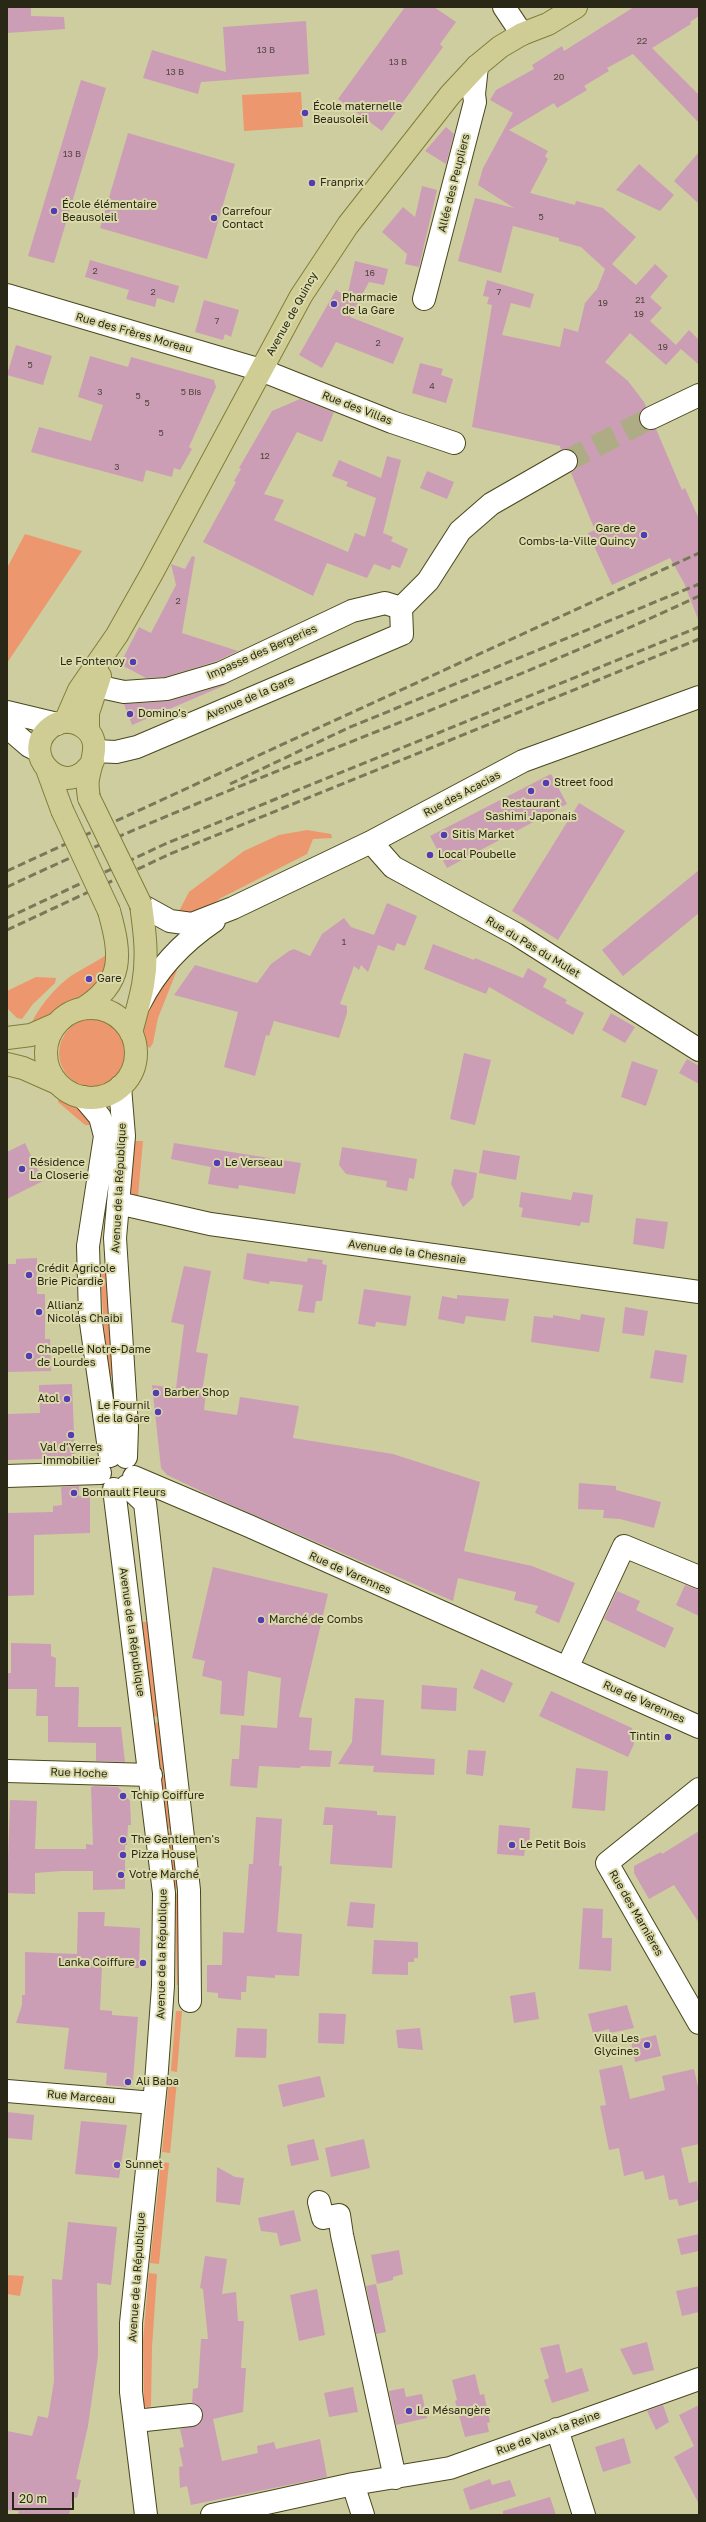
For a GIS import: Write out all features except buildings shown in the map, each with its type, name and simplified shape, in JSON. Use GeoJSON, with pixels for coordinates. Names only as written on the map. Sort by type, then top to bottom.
{"type":"FeatureCollection","features":[{"type":"Feature","properties":{"kind":"main road","name":"Avenue de Quincy"},"geometry":{"type":"LineString","coordinates":[[522,34],[541,11],[548,7]]}},
{"type":"Feature","properties":{"kind":"main road","name":"Avenue de Quincy"},"geometry":{"type":"LineString","coordinates":[[61,723],[80,690],[117,635],[317,269],[421,130],[450,94],[477,66],[500,47],[522,34],[548,24],[576,7]]}},
{"type":"Feature","properties":{"kind":"main road","name":"Avenue de Quincy"},"geometry":{"type":"LineString","coordinates":[[117,635],[96,686],[88,713],[92,747],[88,780],[89,798],[141,906]]}},
{"type":"Feature","properties":{"kind":"main road"},"geometry":{"type":"LineString","coordinates":[[7,1038],[31,1035],[56,1024],[68,1014],[82,1009],[99,999],[114,977],[118,951],[109,911],[62,810],[43,760],[44,735],[61,723],[77,724],[92,747],[88,769],[72,778],[58,776],[43,760]]}},
{"type":"Feature","properties":{"kind":"main road"},"geometry":{"type":"LineString","coordinates":[[131,1033],[143,986],[146,960],[146,938],[141,906]]}},
{"type":"Feature","properties":{"kind":"main road"},"geometry":{"type":"LineString","coordinates":[[56,1024],[46,1047],[50,1072],[58,1083],[69,1092],[83,1097],[96,1098],[120,1088],[130,1076],[135,1062],[136,1048],[131,1033],[123,1021],[111,1013],[97,1008],[82,1009]]}},
{"type":"Feature","properties":{"kind":"main road"},"geometry":{"type":"LineString","coordinates":[[7,1064],[23,1068],[58,1083]]}},
{"type":"Feature","properties":{"kind":"street"},"geometry":{"type":"LineString","coordinates":[[504,7],[522,34]]}},
{"type":"Feature","properties":{"kind":"street","name":"Allée des Peupliers"},"geometry":{"type":"LineString","coordinates":[[424,299],[475,102],[474,94],[477,66]]}},
{"type":"Feature","properties":{"kind":"street","name":"Rue des Frères Moreau"},"geometry":{"type":"LineString","coordinates":[[7,295],[261,370]]}},
{"type":"Feature","properties":{"kind":"street","name":"Rue des Villas"},"geometry":{"type":"LineString","coordinates":[[261,370],[392,422],[454,442]]}},
{"type":"Feature","properties":{"kind":"street"},"geometry":{"type":"LineString","coordinates":[[651,418],[699,395]]}},
{"type":"Feature","properties":{"kind":"street"},"geometry":{"type":"LineString","coordinates":[[401,608],[428,581],[460,531],[491,504],[566,461]]}},
{"type":"Feature","properties":{"kind":"street","name":"Impasse des Bergeries"},"geometry":{"type":"LineString","coordinates":[[96,686],[124,692],[176,687],[221,673],[352,611],[385,603],[401,608]]}},
{"type":"Feature","properties":{"kind":"street","name":"Avenue de la Gare"},"geometry":{"type":"LineString","coordinates":[[92,747],[116,752],[137,747],[402,634],[401,608]]}},
{"type":"Feature","properties":{"kind":"street","name":"Rue des Acacias"},"geometry":{"type":"LineString","coordinates":[[141,906],[161,918],[182,924],[192,924],[233,908],[371,842],[523,761],[699,697]]}},
{"type":"Feature","properties":{"kind":"street"},"geometry":{"type":"LineString","coordinates":[[7,712],[61,723]]}},
{"type":"Feature","properties":{"kind":"street"},"geometry":{"type":"LineString","coordinates":[[7,727],[43,760]]}},
{"type":"Feature","properties":{"kind":"street","name":"Rue du Pas du Mulet"},"geometry":{"type":"LineString","coordinates":[[371,842],[393,867],[516,934],[699,1050]]}},
{"type":"Feature","properties":{"kind":"street","name":"Rue des Acacias"},"geometry":{"type":"LineString","coordinates":[[136,1012],[148,987],[173,955],[195,933],[233,908]]}},
{"type":"Feature","properties":{"kind":"street","name":"Avenue de la République"},"geometry":{"type":"LineString","coordinates":[[118,1473],[126,1427],[115,1238],[124,1136],[120,1088]]}},
{"type":"Feature","properties":{"kind":"street","name":"Avenue de la République"},"geometry":{"type":"LineString","coordinates":[[83,1097],[100,1117],[105,1136],[88,1246],[90,1316],[118,1473],[164,1893],[163,1986],[154,2103],[131,2323],[131,2392],[136,2421],[146,2515]]}},
{"type":"Feature","properties":{"kind":"street","name":"Avenue de la Chesnaie"},"geometry":{"type":"LineString","coordinates":[[118,1203],[210,1224],[699,1292]]}},
{"type":"Feature","properties":{"kind":"street"},"geometry":{"type":"LineString","coordinates":[[7,1476],[118,1473],[145,1503],[189,1890],[190,2001]]}},
{"type":"Feature","properties":{"kind":"street","name":"Rue de Varennes"},"geometry":{"type":"LineString","coordinates":[[118,1473],[699,1727]]}},
{"type":"Feature","properties":{"kind":"street"},"geometry":{"type":"LineString","coordinates":[[567,1668],[624,1546],[699,1577]]}},
{"type":"Feature","properties":{"kind":"street","name":"Rue Hoche"},"geometry":{"type":"LineString","coordinates":[[7,1771],[151,1775]]}},
{"type":"Feature","properties":{"kind":"street","name":"Rue des Marnières"},"geometry":{"type":"LineString","coordinates":[[699,1789],[608,1862],[699,2023]]}},
{"type":"Feature","properties":{"kind":"street","name":"Rue Marceau"},"geometry":{"type":"LineString","coordinates":[[7,2091],[154,2103]]}},
{"type":"Feature","properties":{"kind":"street"},"geometry":{"type":"LineString","coordinates":[[319,2202],[323,2218],[339,2215],[342,2235],[395,2478]]}},
{"type":"Feature","properties":{"kind":"street","name":"Rue de Vaux la Reine"},"geometry":{"type":"LineString","coordinates":[[212,2515],[353,2484],[450,2468],[699,2379]]}},
{"type":"Feature","properties":{"kind":"street"},"geometry":{"type":"LineString","coordinates":[[136,2421],[191,2415]]}},
{"type":"Feature","properties":{"kind":"street"},"geometry":{"type":"LineString","coordinates":[[557,2429],[584,2515]]}},
{"type":"Feature","properties":{"kind":"street"},"geometry":{"type":"LineString","coordinates":[[353,2484],[363,2515]]}},
{"type":"Feature","properties":{"kind":"shaded area"},"geometry":{"type":"Polygon","coordinates":[[[301,92],[303,127],[244,131],[242,95],[301,92]]]}},
{"type":"Feature","properties":{"kind":"shaded area"},"geometry":{"type":"Polygon","coordinates":[[[25,534],[82,551],[7,663],[7,568],[25,534]]]}},
{"type":"Feature","properties":{"kind":"shaded area"},"geometry":{"type":"Polygon","coordinates":[[[307,830],[331,834],[332,838],[313,839],[307,854],[221,898],[207,908],[188,914],[178,913],[189,892],[244,851],[279,835],[307,830]]]}},
{"type":"Feature","properties":{"kind":"shaded area"},"geometry":{"type":"Polygon","coordinates":[[[111,951],[107,981],[80,1001],[59,1011],[50,1020],[31,1026],[37,1012],[62,983],[111,951]]]}},
{"type":"Feature","properties":{"kind":"shaded area"},"geometry":{"type":"Polygon","coordinates":[[[173,965],[177,970],[158,1018],[153,1043],[150,1048],[146,1043],[145,1038],[145,1018],[152,1000],[173,965]]]}},
{"type":"Feature","properties":{"kind":"shaded area"},"geometry":{"type":"Polygon","coordinates":[[[36,977],[56,978],[55,983],[33,1004],[22,1019],[17,1018],[7,1008],[7,991],[36,977]]]}},
{"type":"Feature","properties":{"kind":"shaded area"},"geometry":{"type":"Polygon","coordinates":[[[93,1019],[106,1022],[117,1029],[124,1040],[127,1053],[124,1066],[117,1077],[106,1084],[93,1087],[80,1084],[69,1077],[62,1066],[59,1053],[62,1040],[69,1029],[80,1022],[93,1019]]]}},
{"type":"Feature","properties":{"kind":"shaded area"},"geometry":{"type":"Polygon","coordinates":[[[59,1098],[76,1105],[95,1125],[85,1125],[58,1102],[59,1098]]]}},
{"type":"Feature","properties":{"kind":"shaded area"},"geometry":{"type":"Polygon","coordinates":[[[129,1141],[143,1141],[138,1196],[134,1197],[130,1192],[126,1178],[129,1141]]]}},
{"type":"Feature","properties":{"kind":"shaded area"},"geometry":{"type":"Polygon","coordinates":[[[108,1272],[116,1375],[108,1376],[100,1273],[108,1272]]]}},
{"type":"Feature","properties":{"kind":"shaded area"},"geometry":{"type":"Polygon","coordinates":[[[141,1622],[149,1622],[160,1716],[152,1717],[141,1622]]]}},
{"type":"Feature","properties":{"kind":"shaded area"},"geometry":{"type":"Polygon","coordinates":[[[161,1722],[167,1769],[159,1770],[153,1723],[161,1722]]]}},
{"type":"Feature","properties":{"kind":"shaded area"},"geometry":{"type":"Polygon","coordinates":[[[169,1774],[175,1828],[167,1829],[161,1775],[169,1774]]]}},
{"type":"Feature","properties":{"kind":"shaded area"},"geometry":{"type":"Polygon","coordinates":[[[175,1832],[182,1888],[175,1889],[168,1833],[175,1832]]]}},
{"type":"Feature","properties":{"kind":"shaded area"},"geometry":{"type":"Polygon","coordinates":[[[183,1893],[185,1985],[177,1985],[175,1894],[183,1893]]]}},
{"type":"Feature","properties":{"kind":"shaded area"},"geometry":{"type":"Polygon","coordinates":[[[176,2011],[182,2011],[177,2072],[171,2071],[176,2011]]]}},
{"type":"Feature","properties":{"kind":"shaded area"},"geometry":{"type":"Polygon","coordinates":[[[169,2080],[177,2081],[170,2153],[162,2152],[169,2080]]]}},
{"type":"Feature","properties":{"kind":"shaded area"},"geometry":{"type":"Polygon","coordinates":[[[161,2162],[169,2163],[159,2264],[150,2263],[161,2162]]]}},
{"type":"Feature","properties":{"kind":"shaded area"},"geometry":{"type":"Polygon","coordinates":[[[149,2273],[157,2274],[152,2347],[151,2406],[147,2408],[144,2405],[143,2341],[149,2273]]]}},
{"type":"Feature","properties":{"kind":"shaded area"},"geometry":{"type":"Polygon","coordinates":[[[7,2275],[24,2276],[20,2296],[7,2294],[7,2275]]]}},
{"type":"Feature","properties":{"kind":"tunnel"},"geometry":{"type":"LineString","coordinates":[[566,461],[651,418]]}},
{"type":"Feature","properties":{"kind":"railway"},"geometry":{"type":"LineString","coordinates":[[7,871],[699,553]]}},
{"type":"Feature","properties":{"kind":"railway"},"geometry":{"type":"LineString","coordinates":[[230,784],[348,728],[699,584]]}},
{"type":"Feature","properties":{"kind":"railway"},"geometry":{"type":"LineString","coordinates":[[7,887],[92,848],[179,811],[527,671],[613,635],[699,596]]}},
{"type":"Feature","properties":{"kind":"railway"},"geometry":{"type":"LineString","coordinates":[[7,918],[165,844],[699,627]]}},
{"type":"Feature","properties":{"kind":"railway"},"geometry":{"type":"LineString","coordinates":[[7,930],[170,854],[699,639]]}},
{"type":"Feature","properties":{"kind":"place","name":"École maternelle Beausoleil"},"geometry":{"type":"Point","coordinates":[305,113]}},
{"type":"Feature","properties":{"kind":"place","name":"Franprix"},"geometry":{"type":"Point","coordinates":[312,183]}},
{"type":"Feature","properties":{"kind":"place","name":"École élémentaire Beausoleil"},"geometry":{"type":"Point","coordinates":[54,211]}},
{"type":"Feature","properties":{"kind":"place","name":"Carrefour Contact"},"geometry":{"type":"Point","coordinates":[214,218]}},
{"type":"Feature","properties":{"kind":"place","name":"Pharmacie de la Gare"},"geometry":{"type":"Point","coordinates":[334,304]}},
{"type":"Feature","properties":{"kind":"place","name":"Gare de Combs-la-Ville Quincy"},"geometry":{"type":"Point","coordinates":[644,535]}},
{"type":"Feature","properties":{"kind":"place","name":"Le Fontenoy"},"geometry":{"type":"Point","coordinates":[133,662]}},
{"type":"Feature","properties":{"kind":"place","name":"Domino's"},"geometry":{"type":"Point","coordinates":[130,714]}},
{"type":"Feature","properties":{"kind":"place","name":"Street food"},"geometry":{"type":"Point","coordinates":[546,783]}},
{"type":"Feature","properties":{"kind":"place","name":"Restaurant Sashimi Japonais"},"geometry":{"type":"Point","coordinates":[531,791]}},
{"type":"Feature","properties":{"kind":"place","name":"Sitis Market"},"geometry":{"type":"Point","coordinates":[444,835]}},
{"type":"Feature","properties":{"kind":"place","name":"Local Poubelle"},"geometry":{"type":"Point","coordinates":[430,855]}},
{"type":"Feature","properties":{"kind":"place","name":"Gare"},"geometry":{"type":"Point","coordinates":[89,979]}},
{"type":"Feature","properties":{"kind":"place","name":"Le Verseau"},"geometry":{"type":"Point","coordinates":[217,1163]}},
{"type":"Feature","properties":{"kind":"place","name":"Résidence La Closerie"},"geometry":{"type":"Point","coordinates":[22,1169]}},
{"type":"Feature","properties":{"kind":"place","name":"Crédit Agricole Brie Picardie"},"geometry":{"type":"Point","coordinates":[29,1275]}},
{"type":"Feature","properties":{"kind":"place","name":"Allianz Nicolas Chaibi"},"geometry":{"type":"Point","coordinates":[39,1312]}},
{"type":"Feature","properties":{"kind":"place","name":"Chapelle Notre-Dame de Lourdes"},"geometry":{"type":"Point","coordinates":[29,1356]}},
{"type":"Feature","properties":{"kind":"place","name":"Barber Shop"},"geometry":{"type":"Point","coordinates":[156,1393]}},
{"type":"Feature","properties":{"kind":"place","name":"Atol"},"geometry":{"type":"Point","coordinates":[67,1399]}},
{"type":"Feature","properties":{"kind":"place","name":"Le Fournil de la Gare"},"geometry":{"type":"Point","coordinates":[158,1412]}},
{"type":"Feature","properties":{"kind":"place","name":"Val d'Yerres Immobilier"},"geometry":{"type":"Point","coordinates":[71,1435]}},
{"type":"Feature","properties":{"kind":"place","name":"Bonnault Fleurs"},"geometry":{"type":"Point","coordinates":[74,1493]}},
{"type":"Feature","properties":{"kind":"place","name":"Marché de Combs"},"geometry":{"type":"Point","coordinates":[261,1620]}},
{"type":"Feature","properties":{"kind":"place","name":"Tintin"},"geometry":{"type":"Point","coordinates":[668,1737]}},
{"type":"Feature","properties":{"kind":"place","name":"Tchip Coiffure"},"geometry":{"type":"Point","coordinates":[123,1796]}},
{"type":"Feature","properties":{"kind":"place","name":"The Gentlemen's"},"geometry":{"type":"Point","coordinates":[123,1840]}},
{"type":"Feature","properties":{"kind":"place","name":"Le Petit Bois"},"geometry":{"type":"Point","coordinates":[512,1845]}},
{"type":"Feature","properties":{"kind":"place","name":"Pizza House"},"geometry":{"type":"Point","coordinates":[123,1855]}},
{"type":"Feature","properties":{"kind":"place","name":"Votre Marché"},"geometry":{"type":"Point","coordinates":[121,1875]}},
{"type":"Feature","properties":{"kind":"place","name":"Lanka Coiffure"},"geometry":{"type":"Point","coordinates":[143,1963]}},
{"type":"Feature","properties":{"kind":"place","name":"Villa Les Glycines"},"geometry":{"type":"Point","coordinates":[647,2045]}},
{"type":"Feature","properties":{"kind":"place","name":"Ali Baba"},"geometry":{"type":"Point","coordinates":[128,2082]}},
{"type":"Feature","properties":{"kind":"place","name":"Sunnet"},"geometry":{"type":"Point","coordinates":[117,2165]}},
{"type":"Feature","properties":{"kind":"place","name":"La Mésangère"},"geometry":{"type":"Point","coordinates":[409,2411]}}]}
